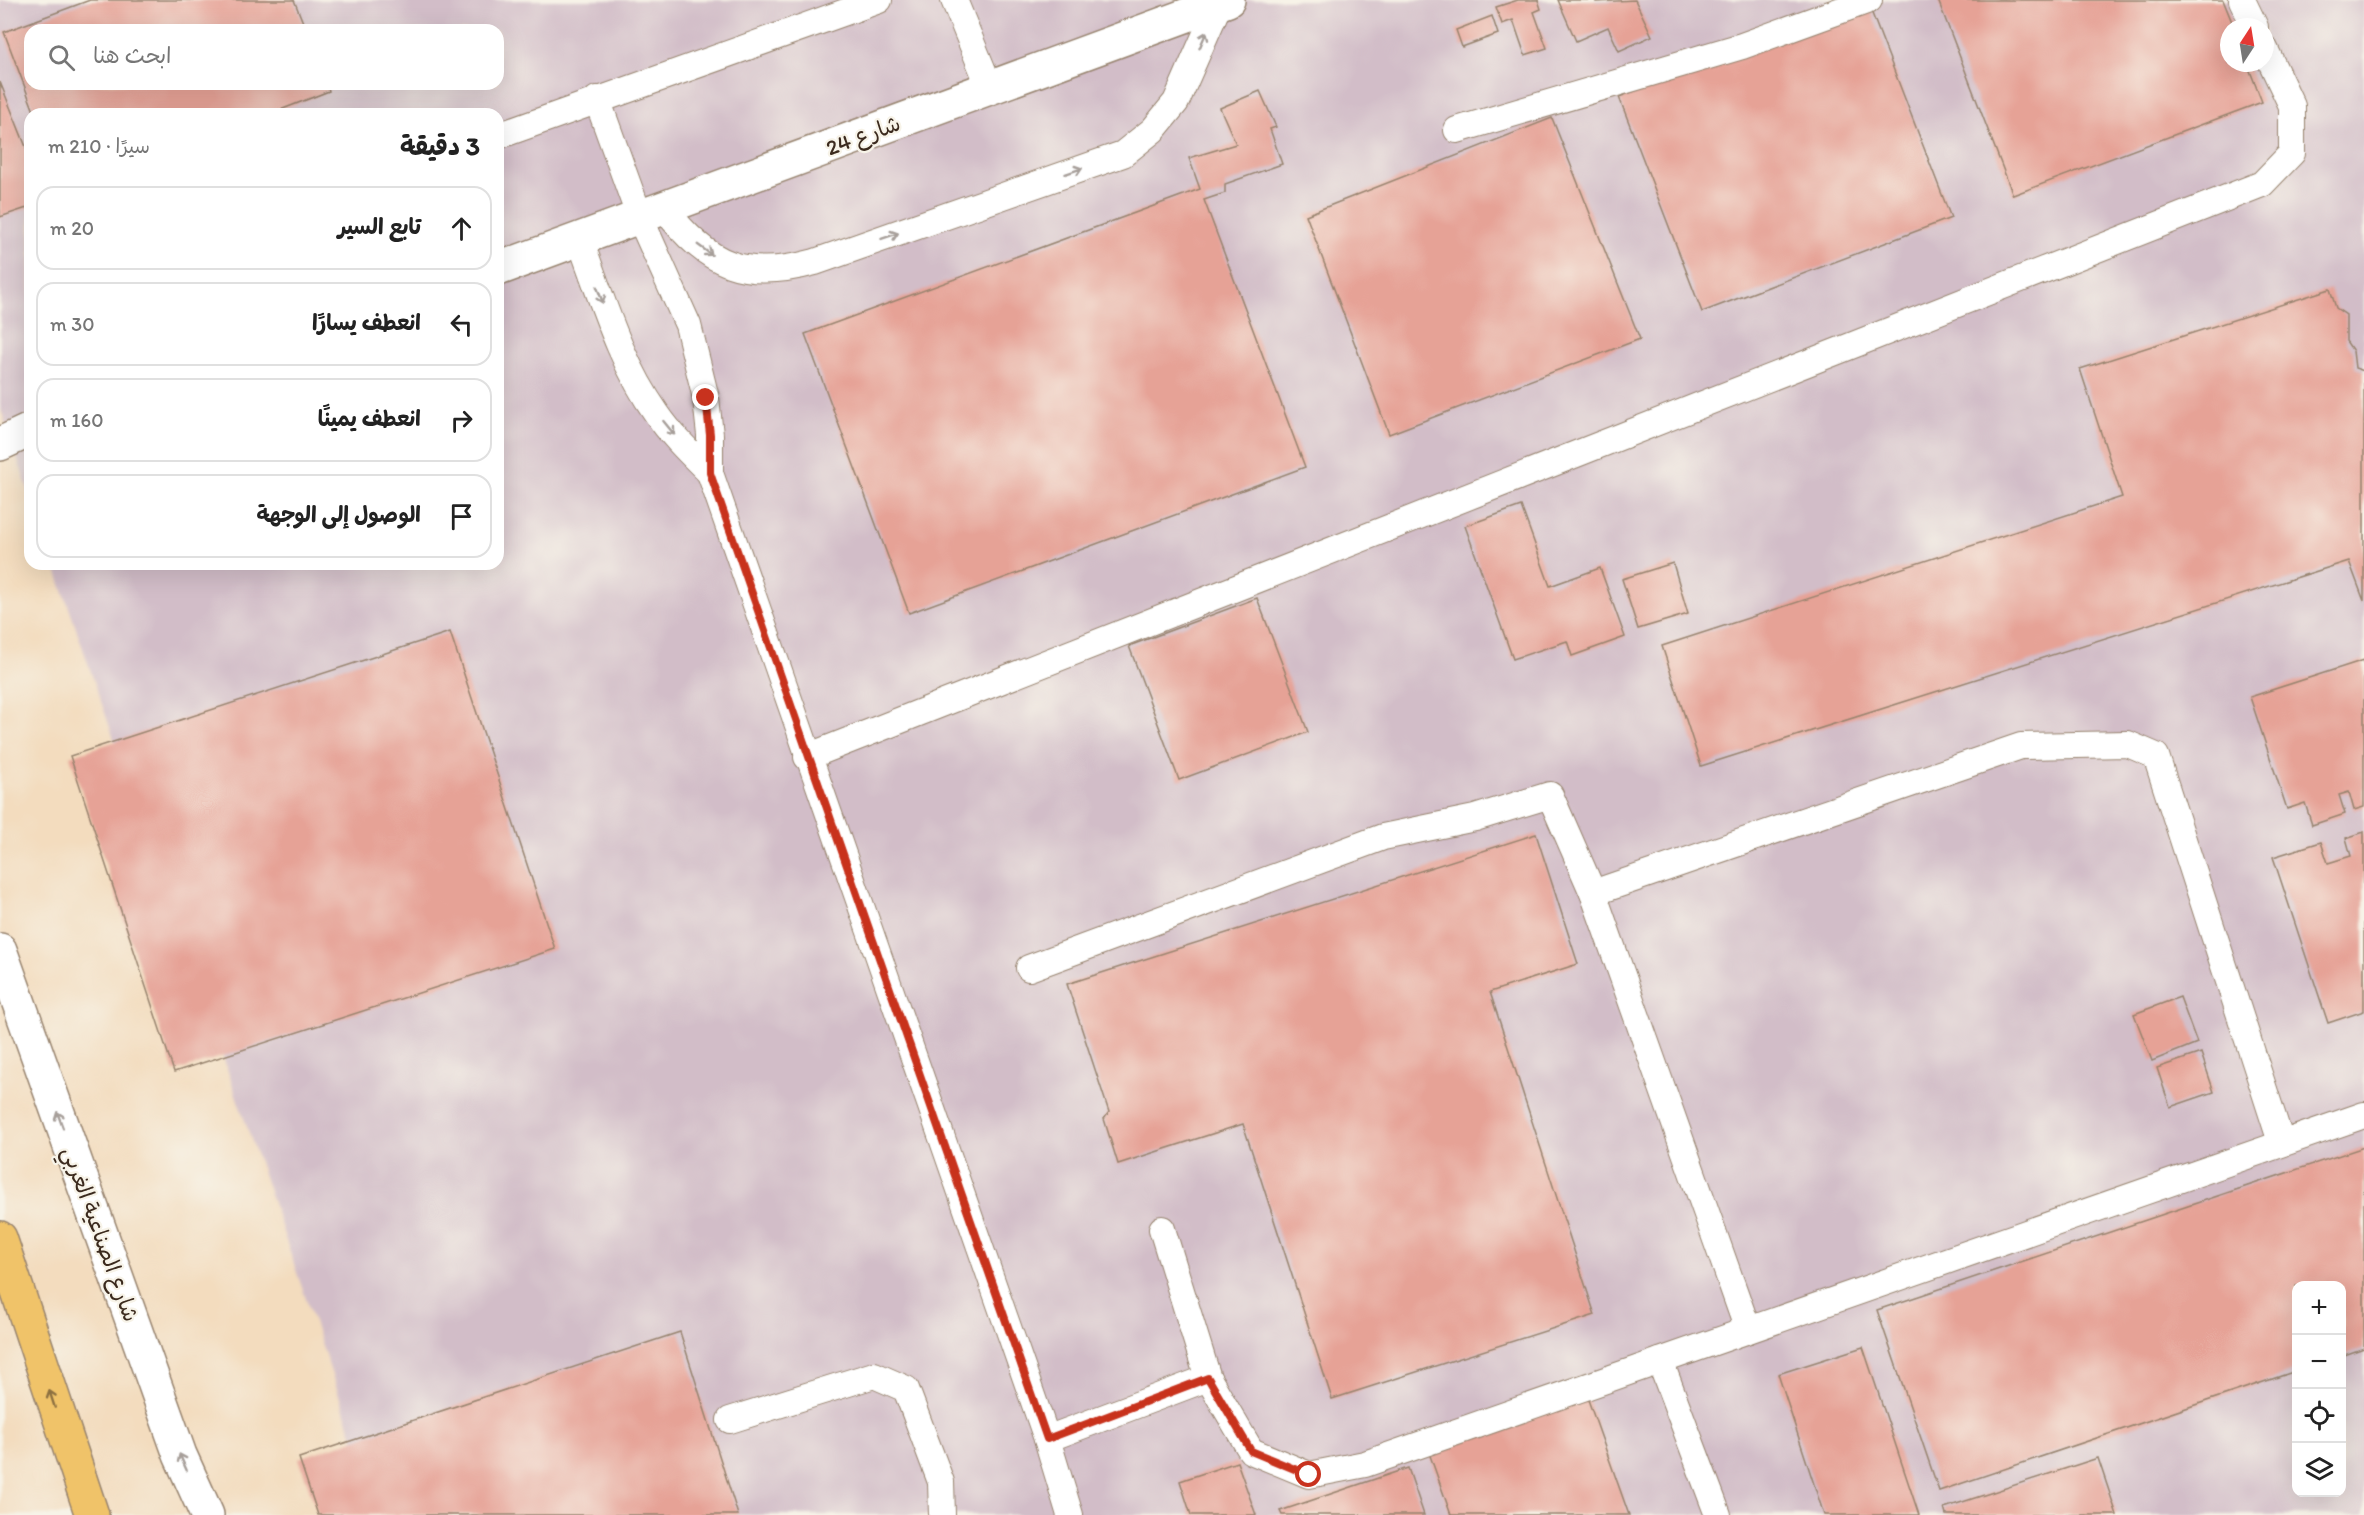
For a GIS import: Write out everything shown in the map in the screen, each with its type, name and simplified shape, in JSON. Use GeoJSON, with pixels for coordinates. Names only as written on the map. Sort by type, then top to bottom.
{"type":"FeatureCollection","features":[{"type":"Feature","properties":{"kind":"main road"},"geometry":{"type":"LineString","coordinates":[[0,1238],[92,1515]]}},
{"type":"Feature","properties":{"kind":"main road"},"geometry":{"type":"LineString","coordinates":[[71,1455],[112,1515]]}},
{"type":"Feature","properties":{"kind":"street","name":"شارع 24"},"geometry":{"type":"LineString","coordinates":[[504,266],[580,240],[1223,2]]}},
{"type":"Feature","properties":{"kind":"street"},"geometry":{"type":"LineString","coordinates":[[0,444],[24,433]]}},
{"type":"Feature","properties":{"kind":"street","name":"شارع الصناعية الغربي"},"geometry":{"type":"LineString","coordinates":[[0,950],[176,1444],[207,1515]]}},
{"type":"Feature","properties":{"kind":"lane"},"geometry":{"type":"LineString","coordinates":[[504,134],[879,0]]}},
{"type":"Feature","properties":{"kind":"lane"},"geometry":{"type":"LineString","coordinates":[[954,0],[990,88]]}},
{"type":"Feature","properties":{"kind":"lane"},"geometry":{"type":"LineString","coordinates":[[1457,130],[1742,46],[1869,0]]}},
{"type":"Feature","properties":{"kind":"lane"},"geometry":{"type":"LineString","coordinates":[[2242,0],[2250,18]]}},
{"type":"Feature","properties":{"kind":"lane"},"geometry":{"type":"LineString","coordinates":[[652,213],[714,257],[746,269],[782,271],[815,262],[1123,154],[1153,130],[1176,102],[1223,2]]}},
{"type":"Feature","properties":{"kind":"lane"},"geometry":{"type":"LineString","coordinates":[[807,757],[2262,184],[2292,153],[2292,106],[2274,68]]}},
{"type":"Feature","properties":{"kind":"lane"},"geometry":{"type":"LineString","coordinates":[[597,99],[652,213],[699,362],[710,435],[710,473],[807,757],[1047,1439],[1070,1515]]}},
{"type":"Feature","properties":{"kind":"lane"},"geometry":{"type":"LineString","coordinates":[[580,240],[619,345],[636,380],[657,414],[682,445],[710,473]]}},
{"type":"Feature","properties":{"kind":"lane"},"geometry":{"type":"LineString","coordinates":[[1593,893],[2021,746],[2128,744],[2156,756],[2281,1142]]}},
{"type":"Feature","properties":{"kind":"lane"},"geometry":{"type":"LineString","coordinates":[[1029,968],[1383,837],[1475,818],[1550,795],[1593,893],[1748,1330]]}},
{"type":"Feature","properties":{"kind":"lane"},"geometry":{"type":"LineString","coordinates":[[1162,1228],[1208,1378],[1251,1451],[1309,1475],[1365,1464],[2281,1142],[2364,1115]]}},
{"type":"Feature","properties":{"kind":"lane"},"geometry":{"type":"LineString","coordinates":[[1660,1361],[1718,1515]]}},
{"type":"Feature","properties":{"kind":"lane"},"geometry":{"type":"LineString","coordinates":[[730,1420],[874,1375],[906,1389],[941,1482],[942,1515]]}},
{"type":"Feature","properties":{"kind":"lane"},"geometry":{"type":"LineString","coordinates":[[1047,1439],[1208,1378]]}},
{"type":"Feature","properties":{"kind":"shaded area"},"geometry":{"type":"Polygon","coordinates":[[[0,0],[2364,0],[2364,1515],[380,1515],[56,570],[504,570],[504,108],[24,108],[24,477],[0,407],[0,0]]]}},
{"type":"Feature","properties":{"kind":"building"},"geometry":{"type":"Polygon","coordinates":[[[90,0],[294,0],[304,24],[26,24],[90,0]]]}},
{"type":"Feature","properties":{"kind":"building"},"geometry":{"type":"Polygon","coordinates":[[[1518,0],[1538,0],[1541,9],[1534,12],[1547,48],[1525,55],[1513,20],[1502,24],[1496,7],[1518,0]]]}},
{"type":"Feature","properties":{"kind":"building"},"geometry":{"type":"Polygon","coordinates":[[[1558,0],[1595,0],[1596,2],[1635,0],[1652,36],[1619,51],[1608,27],[1576,41],[1558,0]]]}},
{"type":"Feature","properties":{"kind":"building"},"geometry":{"type":"Polygon","coordinates":[[[1938,0],[2223,0],[2230,18],[2220,18],[2220,72],[2250,72],[2262,102],[2013,195],[1938,0]]]}},
{"type":"Feature","properties":{"kind":"building"},"geometry":{"type":"Polygon","coordinates":[[[1868,3],[1951,218],[1702,312],[1619,97],[1868,3]]]}},
{"type":"Feature","properties":{"kind":"building"},"geometry":{"type":"Polygon","coordinates":[[[1492,16],[1498,34],[1462,47],[1456,30],[1492,16]]]}},
{"type":"Feature","properties":{"kind":"building"},"geometry":{"type":"Polygon","coordinates":[[[24,25],[24,85],[4,32],[24,25]]]}},
{"type":"Feature","properties":{"kind":"building"},"geometry":{"type":"Polygon","coordinates":[[[0,82],[24,142],[24,209],[0,217],[0,82]]]}},
{"type":"Feature","properties":{"kind":"building"},"geometry":{"type":"Polygon","coordinates":[[[26,90],[329,91],[285,108],[33,108],[26,90]]]}},
{"type":"Feature","properties":{"kind":"building"},"geometry":{"type":"Polygon","coordinates":[[[1260,91],[1276,127],[1270,129],[1282,164],[1225,184],[1225,193],[1204,200],[1305,467],[909,613],[805,334],[1200,189],[1189,158],[1236,144],[1220,108],[1260,91]]]}},
{"type":"Feature","properties":{"kind":"building"},"geometry":{"type":"Polygon","coordinates":[[[1552,118],[1640,339],[1389,434],[1306,215],[1552,118]]]}},
{"type":"Feature","properties":{"kind":"building"},"geometry":{"type":"Polygon","coordinates":[[[2330,289],[2336,308],[2346,315],[2346,341],[2353,351],[2355,368],[2364,371],[2364,601],[2349,561],[1701,766],[1662,646],[2122,497],[2080,369],[2330,289]]]}},
{"type":"Feature","properties":{"kind":"building"},"geometry":{"type":"Polygon","coordinates":[[[1521,506],[1550,586],[1600,568],[1625,637],[1572,656],[1567,641],[1513,659],[1465,526],[1521,506]]]}},
{"type":"Feature","properties":{"kind":"building"},"geometry":{"type":"Polygon","coordinates":[[[1673,563],[1688,614],[1638,629],[1622,579],[1673,563]]]}},
{"type":"Feature","properties":{"kind":"building"},"geometry":{"type":"Polygon","coordinates":[[[1257,598],[1308,732],[1179,780],[1129,646],[1257,598]]]}},
{"type":"Feature","properties":{"kind":"building"},"geometry":{"type":"Polygon","coordinates":[[[450,632],[555,949],[174,1072],[70,756],[450,632]]]}},
{"type":"Feature","properties":{"kind":"building"},"geometry":{"type":"Polygon","coordinates":[[[2364,660],[2364,807],[2354,810],[2349,792],[2339,795],[2345,814],[2312,825],[2305,803],[2287,809],[2250,697],[2364,660]]]}},
{"type":"Feature","properties":{"kind":"building"},"geometry":{"type":"Polygon","coordinates":[[[2364,832],[2364,1011],[2328,1023],[2273,857],[2321,842],[2328,863],[2351,856],[2346,838],[2364,832]]]}},
{"type":"Feature","properties":{"kind":"building"},"geometry":{"type":"Polygon","coordinates":[[[1536,834],[1578,964],[1490,992],[1595,1315],[1332,1399],[1243,1124],[1118,1164],[1104,1119],[1109,1112],[1067,984],[1536,834]]]}},
{"type":"Feature","properties":{"kind":"building"},"geometry":{"type":"Polygon","coordinates":[[[2180,997],[2197,1043],[2152,1061],[2134,1014],[2180,997]]]}},
{"type":"Feature","properties":{"kind":"building"},"geometry":{"type":"Polygon","coordinates":[[[2201,1053],[2214,1092],[2170,1107],[2157,1068],[2201,1053]]]}},
{"type":"Feature","properties":{"kind":"building"},"geometry":{"type":"Polygon","coordinates":[[[2364,1147],[2364,1348],[2346,1355],[2346,1281],[2292,1281],[2292,1372],[1939,1491],[1877,1310],[2364,1147]]]}},
{"type":"Feature","properties":{"kind":"building"},"geometry":{"type":"Polygon","coordinates":[[[680,1332],[738,1515],[318,1515],[299,1458],[680,1332]]]}},
{"type":"Feature","properties":{"kind":"building"},"geometry":{"type":"Polygon","coordinates":[[[1863,1347],[1919,1515],[1824,1515],[1778,1374],[1863,1347]]]}},
{"type":"Feature","properties":{"kind":"building"},"geometry":{"type":"Polygon","coordinates":[[[1586,1394],[1629,1515],[1451,1515],[1427,1447],[1586,1394]]]}},
{"type":"Feature","properties":{"kind":"building"},"geometry":{"type":"Polygon","coordinates":[[[2098,1458],[2117,1515],[1946,1515],[1944,1508],[2098,1458]]]}},
{"type":"Feature","properties":{"kind":"building"},"geometry":{"type":"Polygon","coordinates":[[[1237,1462],[1256,1515],[1191,1515],[1180,1481],[1237,1462]]]}},
{"type":"Feature","properties":{"kind":"building"},"geometry":{"type":"Polygon","coordinates":[[[1408,1468],[1424,1515],[1282,1515],[1280,1511],[1408,1468]]]}},
{"type":"Feature","properties":{"kind":"route"},"geometry":{"type":"LineString","coordinates":[[706,398],[710,435],[710,473],[807,757],[1047,1439],[1208,1378],[1251,1451],[1309,1475]]}}]}
